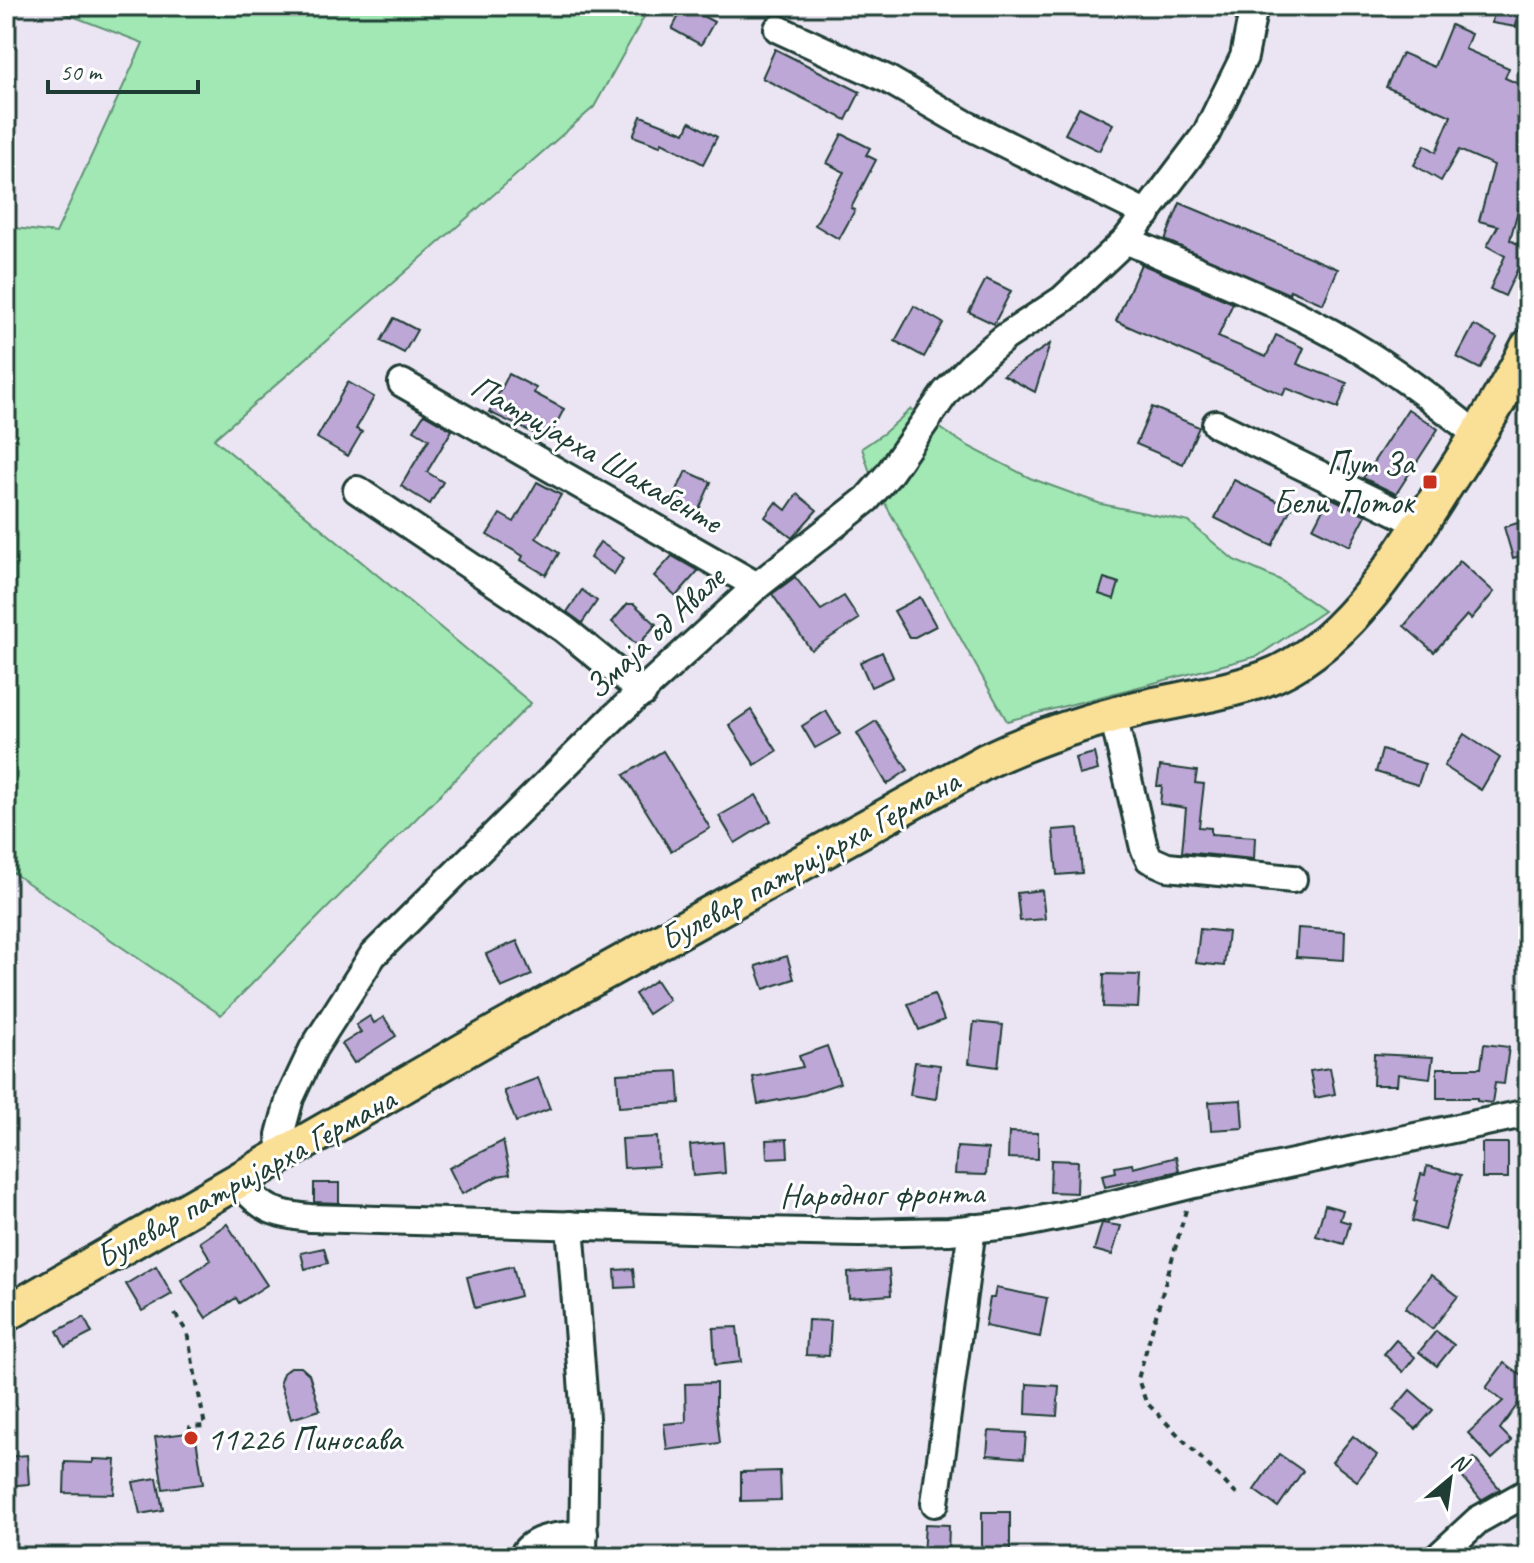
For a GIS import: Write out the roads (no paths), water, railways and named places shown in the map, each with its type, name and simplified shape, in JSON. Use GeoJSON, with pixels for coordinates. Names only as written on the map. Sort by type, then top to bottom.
{"type":"FeatureCollection","features":[{"type":"Feature","properties":{"kind":"main road","name":"Булевар патријарха Германа"},"geometry":{"type":"LineString","coordinates":[[6,1314],[500,1030],[962,774],[1047,735],[1113,715],[1229,690],[1282,671],[1314,649],[1347,619],[1384,576],[1524,366]]}},
{"type":"Feature","properties":{"kind":"street","name":"Змаја од Авале"},"geometry":{"type":"LineString","coordinates":[[282,1156],[280,1135],[290,1098],[313,1049],[373,955],[593,738],[757,586],[867,499],[888,475],[946,392],[974,363],[1004,338],[1063,299],[1126,240],[1213,122],[1244,57],[1254,6]]}},
{"type":"Feature","properties":{"kind":"street"},"geometry":{"type":"LineString","coordinates":[[778,29],[887,79],[967,125],[1147,214]]}},
{"type":"Feature","properties":{"kind":"street"},"geometry":{"type":"LineString","coordinates":[[1126,240],[1280,306],[1347,341],[1426,393],[1478,436]]}},
{"type":"Feature","properties":{"kind":"street","name":"Патријарха Шакабенте"},"geometry":{"type":"LineString","coordinates":[[402,383],[757,586]]}},
{"type":"Feature","properties":{"kind":"street"},"geometry":{"type":"LineString","coordinates":[[1216,424],[1421,524]]}},
{"type":"Feature","properties":{"kind":"street"},"geometry":{"type":"LineString","coordinates":[[357,490],[564,629],[643,693]]}},
{"type":"Feature","properties":{"kind":"street"},"geometry":{"type":"LineString","coordinates":[[1113,715],[1149,859],[1167,867],[1293,879]]}},
{"type":"Feature","properties":{"kind":"street","name":"Народног фронта"},"geometry":{"type":"LineString","coordinates":[[238,1181],[252,1198],[282,1215],[859,1233],[972,1228],[1020,1224],[1094,1209],[1194,1184],[1528,1113]]}},
{"type":"Feature","properties":{"kind":"street"},"geometry":{"type":"LineString","coordinates":[[522,1557],[528,1547],[542,1540],[584,1545],[585,1418],[570,1225]]}},
{"type":"Feature","properties":{"kind":"street"},"geometry":{"type":"LineString","coordinates":[[935,1503],[972,1228]]}},
{"type":"Feature","properties":{"kind":"street"},"geometry":{"type":"LineString","coordinates":[[1438,1557],[1478,1520],[1528,1492]]}},
{"type":"Feature","properties":{"kind":"place","name":"Пут За Бели Поток"},"geometry":{"type":"Point","coordinates":[1430,482]}},
{"type":"Feature","properties":{"kind":"place","name":"11226 Пиносава"},"geometry":{"type":"Point","coordinates":[191,1438]}}]}
